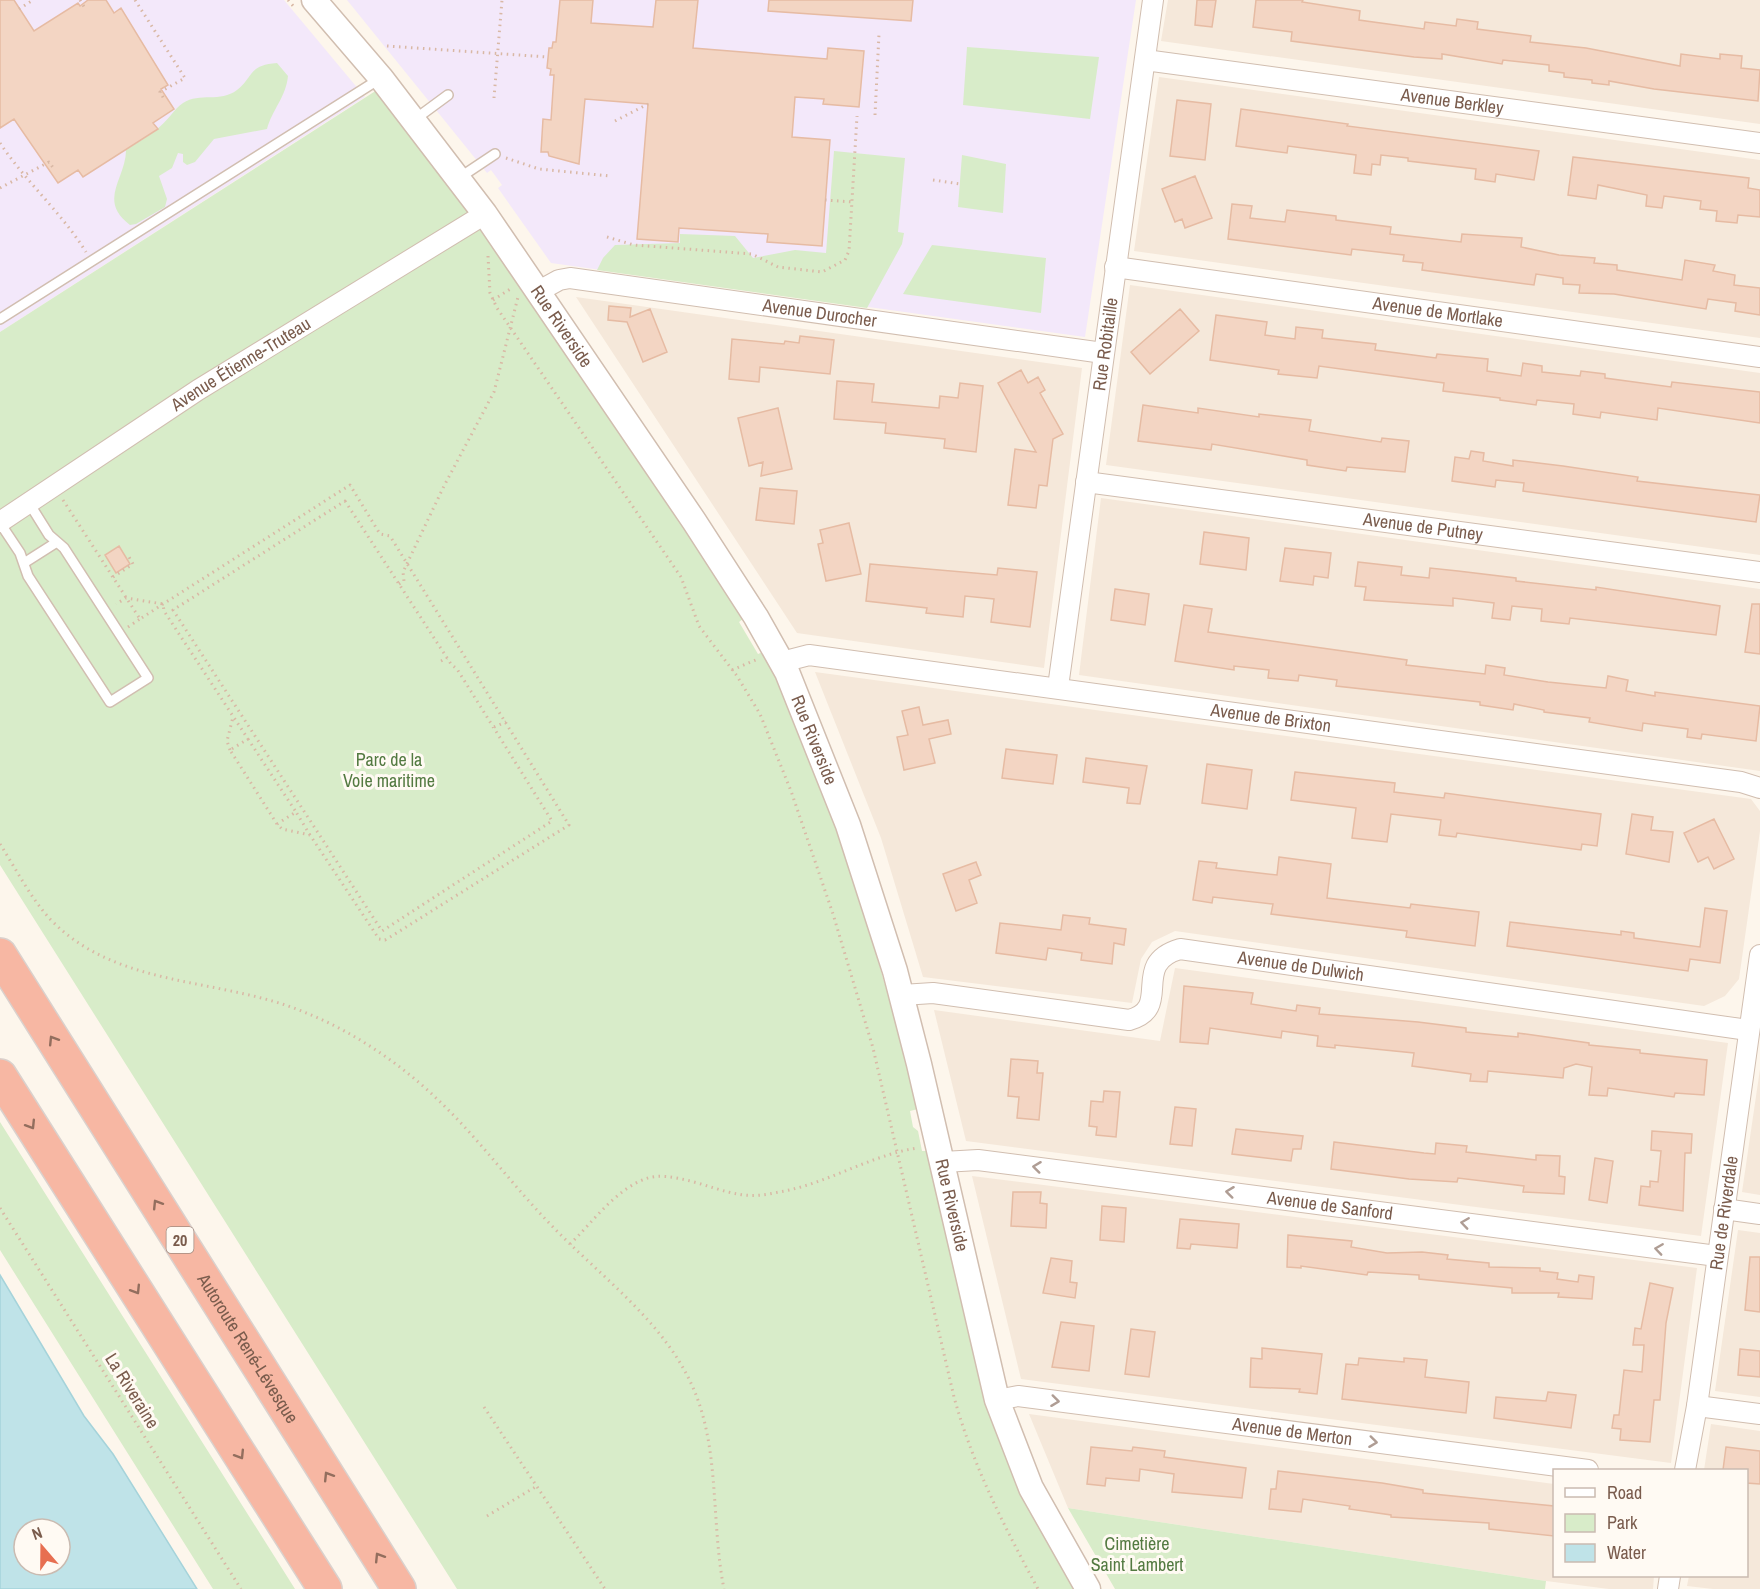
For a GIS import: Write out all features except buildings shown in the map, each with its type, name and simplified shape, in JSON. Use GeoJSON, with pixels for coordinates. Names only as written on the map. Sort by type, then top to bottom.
{"type":"FeatureCollection","features":[{"type":"Feature","properties":{"kind":"highway","name":"Autoroute René-Lévesque"},"geometry":{"type":"LineString","coordinates":[[0,955],[399,1589]]}},
{"type":"Feature","properties":{"kind":"highway"},"geometry":{"type":"LineString","coordinates":[[0,1076],[325,1589]]}},
{"type":"Feature","properties":{"kind":"street","name":"Rue Riverside"},"geometry":{"type":"LineString","coordinates":[[314,0],[381,78],[485,214],[526,288],[726,569],[772,659],[804,709],[848,825],[902,996],[934,1154],[997,1400],[1031,1488],[1088,1589]]}},
{"type":"Feature","properties":{"kind":"street","name":"Rue Robitaille"},"geometry":{"type":"LineString","coordinates":[[1058,687],[1153,0]]}},
{"type":"Feature","properties":{"kind":"street","name":"Avenue Berkley"},"geometry":{"type":"LineString","coordinates":[[1145,60],[1760,143]]}},
{"type":"Feature","properties":{"kind":"street","name":"Avenue Étienne-Truteau"},"geometry":{"type":"LineString","coordinates":[[0,522],[198,390],[485,214]]}},
{"type":"Feature","properties":{"kind":"street","name":"Avenue de Mortlake"},"geometry":{"type":"LineString","coordinates":[[1115,267],[1760,357]]}},
{"type":"Feature","properties":{"kind":"street","name":"Avenue Durocher"},"geometry":{"type":"LineString","coordinates":[[526,288],[570,278],[1104,353]]}},
{"type":"Feature","properties":{"kind":"street","name":"Avenue de Putney"},"geometry":{"type":"LineString","coordinates":[[1086,482],[1760,572]]}},
{"type":"Feature","properties":{"kind":"street","name":"Avenue de Brixton"},"geometry":{"type":"LineString","coordinates":[[772,659],[809,655],[1058,687],[1741,782],[1760,788]]}},
{"type":"Feature","properties":{"kind":"street","name":"Avenue de Dulwich"},"geometry":{"type":"LineString","coordinates":[[902,996],[933,993],[1129,1020],[1143,1016],[1149,1007],[1156,963],[1166,953],[1180,949],[1748,1029]]}},
{"type":"Feature","properties":{"kind":"street","name":"Rue de Riverdale"},"geometry":{"type":"LineString","coordinates":[[1685,1469],[1697,1406],[1748,1029],[1757,1000],[1760,956]]}},
{"type":"Feature","properties":{"kind":"street","name":"Avenue de Sanford"},"geometry":{"type":"LineString","coordinates":[[934,1154],[1717,1257]]}},
{"type":"Feature","properties":{"kind":"street"},"geometry":{"type":"LineString","coordinates":[[1724,1209],[1760,1215]]}},
{"type":"Feature","properties":{"kind":"street","name":"Avenue de Merton"},"geometry":{"type":"LineString","coordinates":[[997,1400],[1018,1396],[1580,1469]]}},
{"type":"Feature","properties":{"kind":"street"},"geometry":{"type":"LineString","coordinates":[[1697,1406],[1760,1414]]}},
{"type":"Feature","properties":{"kind":"lane"},"geometry":{"type":"LineString","coordinates":[[0,319],[381,78]]}},
{"type":"Feature","properties":{"kind":"lane"},"geometry":{"type":"LineString","coordinates":[[414,120],[448,95]]}},
{"type":"Feature","properties":{"kind":"lane"},"geometry":{"type":"LineString","coordinates":[[459,178],[495,154]]}},
{"type":"Feature","properties":{"kind":"lane"},"geometry":{"type":"LineString","coordinates":[[0,522],[24,563],[28,576],[110,702],[148,678],[64,548],[49,535],[29,503]]}},
{"type":"Feature","properties":{"kind":"lane"},"geometry":{"type":"LineString","coordinates":[[24,563],[57,542]]}},
{"type":"Feature","properties":{"kind":"path"},"geometry":{"type":"LineString","coordinates":[[19,9],[31,0]]}},
{"type":"Feature","properties":{"kind":"path"},"geometry":{"type":"LineString","coordinates":[[80,0],[86,10]]}},
{"type":"Feature","properties":{"kind":"path"},"geometry":{"type":"LineString","coordinates":[[135,0],[185,78],[160,92],[164,99]]}},
{"type":"Feature","properties":{"kind":"path"},"geometry":{"type":"LineString","coordinates":[[494,98],[502,0]]}},
{"type":"Feature","properties":{"kind":"path"},"geometry":{"type":"LineString","coordinates":[[874,115],[879,34]]}},
{"type":"Feature","properties":{"kind":"path"},"geometry":{"type":"LineString","coordinates":[[387,46],[548,57]]}},
{"type":"Feature","properties":{"kind":"path"},"geometry":{"type":"LineString","coordinates":[[615,121],[648,104]]}},
{"type":"Feature","properties":{"kind":"path"},"geometry":{"type":"LineString","coordinates":[[607,237],[634,245],[752,254],[778,267],[822,272],[845,260],[849,252],[857,116]]}},
{"type":"Feature","properties":{"kind":"path"},"geometry":{"type":"LineString","coordinates":[[0,143],[2,150],[66,222],[87,253]]}},
{"type":"Feature","properties":{"kind":"path"},"geometry":{"type":"LineString","coordinates":[[495,154],[539,169],[610,176]]}},
{"type":"Feature","properties":{"kind":"path"},"geometry":{"type":"LineString","coordinates":[[0,188],[49,162],[54,169]]}},
{"type":"Feature","properties":{"kind":"path"},"geometry":{"type":"LineString","coordinates":[[933,180],[960,184]]}},
{"type":"Feature","properties":{"kind":"path"},"geometry":{"type":"LineString","coordinates":[[825,200],[853,202]]}},
{"type":"Feature","properties":{"kind":"path"},"geometry":{"type":"LineString","coordinates":[[486,248],[493,300],[681,577],[699,626],[732,670],[760,714],[791,791],[864,1007],[960,1411],[992,1503],[1038,1589]]}},
{"type":"Feature","properties":{"kind":"path"},"geometry":{"type":"LineString","coordinates":[[493,300],[526,288]]}},
{"type":"Feature","properties":{"kind":"path"},"geometry":{"type":"LineString","coordinates":[[399,584],[404,581],[403,572],[444,486],[494,392],[510,327],[526,288]]}},
{"type":"Feature","properties":{"kind":"path"},"geometry":{"type":"LineString","coordinates":[[59,494],[140,619],[163,604],[168,602],[350,485],[380,534],[390,536],[569,825],[385,940],[379,939],[164,611],[163,604]]}},
{"type":"Feature","properties":{"kind":"path"},"geometry":{"type":"LineString","coordinates":[[168,602],[173,610],[382,931],[552,821],[493,731],[494,727],[345,501],[173,610]]}},
{"type":"Feature","properties":{"kind":"path"},"geometry":{"type":"LineString","coordinates":[[113,577],[133,564],[129,557]]}},
{"type":"Feature","properties":{"kind":"path"},"geometry":{"type":"LineString","coordinates":[[126,597],[163,604]]}},
{"type":"Feature","properties":{"kind":"path"},"geometry":{"type":"LineString","coordinates":[[441,661],[447,658]]}},
{"type":"Feature","properties":{"kind":"path"},"geometry":{"type":"LineString","coordinates":[[732,670],[772,659]]}},
{"type":"Feature","properties":{"kind":"path"},"geometry":{"type":"LineString","coordinates":[[233,716],[228,741],[230,750],[277,824],[282,829],[310,835]]}},
{"type":"Feature","properties":{"kind":"path"},"geometry":{"type":"LineString","coordinates":[[494,727],[506,722]]}},
{"type":"Feature","properties":{"kind":"path"},"geometry":{"type":"LineString","coordinates":[[230,750],[248,739]]}},
{"type":"Feature","properties":{"kind":"path"},"geometry":{"type":"LineString","coordinates":[[271,776],[278,771]]}},
{"type":"Feature","properties":{"kind":"path"},"geometry":{"type":"LineString","coordinates":[[277,824],[296,812]]}},
{"type":"Feature","properties":{"kind":"path"},"geometry":{"type":"LineString","coordinates":[[0,844],[50,919],[81,945],[107,960],[137,971],[253,995],[286,1005],[333,1025],[374,1050],[437,1099],[507,1179],[650,1323],[677,1358],[695,1392],[709,1445],[715,1524],[724,1589]]}},
{"type":"Feature","properties":{"kind":"path"},"geometry":{"type":"LineString","coordinates":[[570,1244],[615,1199],[645,1179],[665,1176],[739,1195],[766,1195],[813,1184],[881,1155],[898,1152],[934,1154]]}},
{"type":"Feature","properties":{"kind":"path","name":"La Riveraine"},"geometry":{"type":"LineString","coordinates":[[0,1208],[241,1589]]}},
{"type":"Feature","properties":{"kind":"path"},"geometry":{"type":"LineString","coordinates":[[484,1407],[605,1589]]}},
{"type":"Feature","properties":{"kind":"path"},"geometry":{"type":"LineString","coordinates":[[487,1516],[537,1486]]}},
{"type":"Feature","properties":{"kind":"shaded area"},"geometry":{"type":"Polygon","coordinates":[[[0,0],[284,0],[365,97],[0,332],[0,0]]]}},
{"type":"Feature","properties":{"kind":"shaded area"},"geometry":{"type":"Polygon","coordinates":[[[347,0],[1136,0],[1085,337],[551,263],[498,188],[502,185],[491,170],[487,173],[347,0]]]}},
{"type":"Feature","properties":{"kind":"shaded area"},"geometry":{"type":"Polygon","coordinates":[[[1168,0],[1760,0],[1760,124],[1161,41],[1168,0]]]}},
{"type":"Feature","properties":{"kind":"shaded area"},"geometry":{"type":"Polygon","coordinates":[[[1159,77],[1760,160],[1760,338],[1134,251],[1159,77]]]}},
{"type":"Feature","properties":{"kind":"shaded area"},"geometry":{"type":"Polygon","coordinates":[[[1130,285],[1760,373],[1760,555],[1106,465],[1130,285]]]}},
{"type":"Feature","properties":{"kind":"shaded area"},"geometry":{"type":"Polygon","coordinates":[[[576,297],[1082,368],[1044,668],[797,633],[576,297]]]}},
{"type":"Feature","properties":{"kind":"shaded area"},"geometry":{"type":"Polygon","coordinates":[[[1101,498],[1760,589],[1760,771],[1079,675],[1101,498]]]}},
{"type":"Feature","properties":{"kind":"shaded area"},"geometry":{"type":"Polygon","coordinates":[[[815,672],[1751,799],[1760,811],[1760,831],[1739,979],[1725,996],[1704,1006],[1175,931],[1152,942],[1141,959],[1132,1003],[923,977],[881,838],[815,672]]]}},
{"type":"Feature","properties":{"kind":"shaded area"},"geometry":{"type":"Polygon","coordinates":[[[1175,968],[1728,1043],[1701,1236],[966,1141],[934,1010],[1160,1041],[1175,968]]]}},
{"type":"Feature","properties":{"kind":"shaded area"},"geometry":{"type":"Polygon","coordinates":[[[1760,1069],[1760,1195],[1742,1192],[1760,1069]]]}},
{"type":"Feature","properties":{"kind":"shaded area"},"geometry":{"type":"Polygon","coordinates":[[[972,1176],[1697,1268],[1671,1463],[1021,1379],[972,1176]]]}},
{"type":"Feature","properties":{"kind":"shaded area"},"geometry":{"type":"Polygon","coordinates":[[[1738,1230],[1760,1233],[1760,1397],[1715,1391],[1738,1230]]]}},
{"type":"Feature","properties":{"kind":"shaded area"},"geometry":{"type":"Polygon","coordinates":[[[1029,1414],[1553,1484],[1553,1577],[1654,1577],[1653,1589],[1609,1589],[1546,1581],[1068,1508],[1029,1414]]]}},
{"type":"Feature","properties":{"kind":"shaded area"},"geometry":{"type":"Polygon","coordinates":[[[1711,1424],[1760,1431],[1760,1589],[1713,1589],[1687,1586],[1689,1577],[1748,1577],[1748,1469],[1704,1469],[1711,1424]]]}},
{"type":"Feature","properties":{"kind":"green space"},"geometry":{"type":"Polygon","coordinates":[[[967,47],[1099,57],[1090,119],[963,105],[967,47]]]}},
{"type":"Feature","properties":{"kind":"green space"},"geometry":{"type":"Polygon","coordinates":[[[277,63],[288,76],[287,84],[267,129],[214,139],[195,162],[187,165],[183,162],[183,154],[178,153],[172,168],[159,176],[167,199],[165,207],[136,224],[130,225],[120,216],[115,207],[114,198],[126,150],[161,126],[183,103],[196,98],[230,94],[237,90],[256,69],[277,63]]]}},
{"type":"Feature","properties":{"kind":"green space","name":"Parc de la Voie maritime"},"geometry":{"type":"Polygon","coordinates":[[[377,90],[473,218],[610,417],[743,619],[739,622],[758,654],[763,652],[781,687],[839,837],[887,991],[918,1109],[910,1111],[913,1127],[918,1131],[922,1151],[928,1151],[987,1407],[1018,1488],[1074,1589],[457,1589],[0,865],[0,332],[377,90]]]}},
{"type":"Feature","properties":{"kind":"green space"},"geometry":{"type":"Polygon","coordinates":[[[834,151],[905,158],[898,232],[904,233],[902,244],[867,308],[597,270],[603,258],[615,245],[680,243],[680,234],[735,236],[753,258],[795,250],[826,253],[834,151]]]}},
{"type":"Feature","properties":{"kind":"green space"},"geometry":{"type":"Polygon","coordinates":[[[962,155],[1006,164],[1003,213],[958,207],[962,155]]]}},
{"type":"Feature","properties":{"kind":"green space"},"geometry":{"type":"Polygon","coordinates":[[[932,245],[1046,258],[1041,313],[903,294],[932,245]]]}},
{"type":"Feature","properties":{"kind":"green space"},"geometry":{"type":"Polygon","coordinates":[[[0,1122],[295,1589],[213,1589],[0,1250],[0,1122]]]}},
{"type":"Feature","properties":{"kind":"green space","name":"Cimetière Saint Lambert"},"geometry":{"type":"Polygon","coordinates":[[[1068,1508],[1546,1581],[1545,1589],[1115,1589],[1068,1508]]]}},
{"type":"Feature","properties":{"kind":"water"},"geometry":{"type":"Polygon","coordinates":[[[0,1275],[84,1416],[113,1454],[197,1589],[0,1589],[0,1275]]]}}]}
